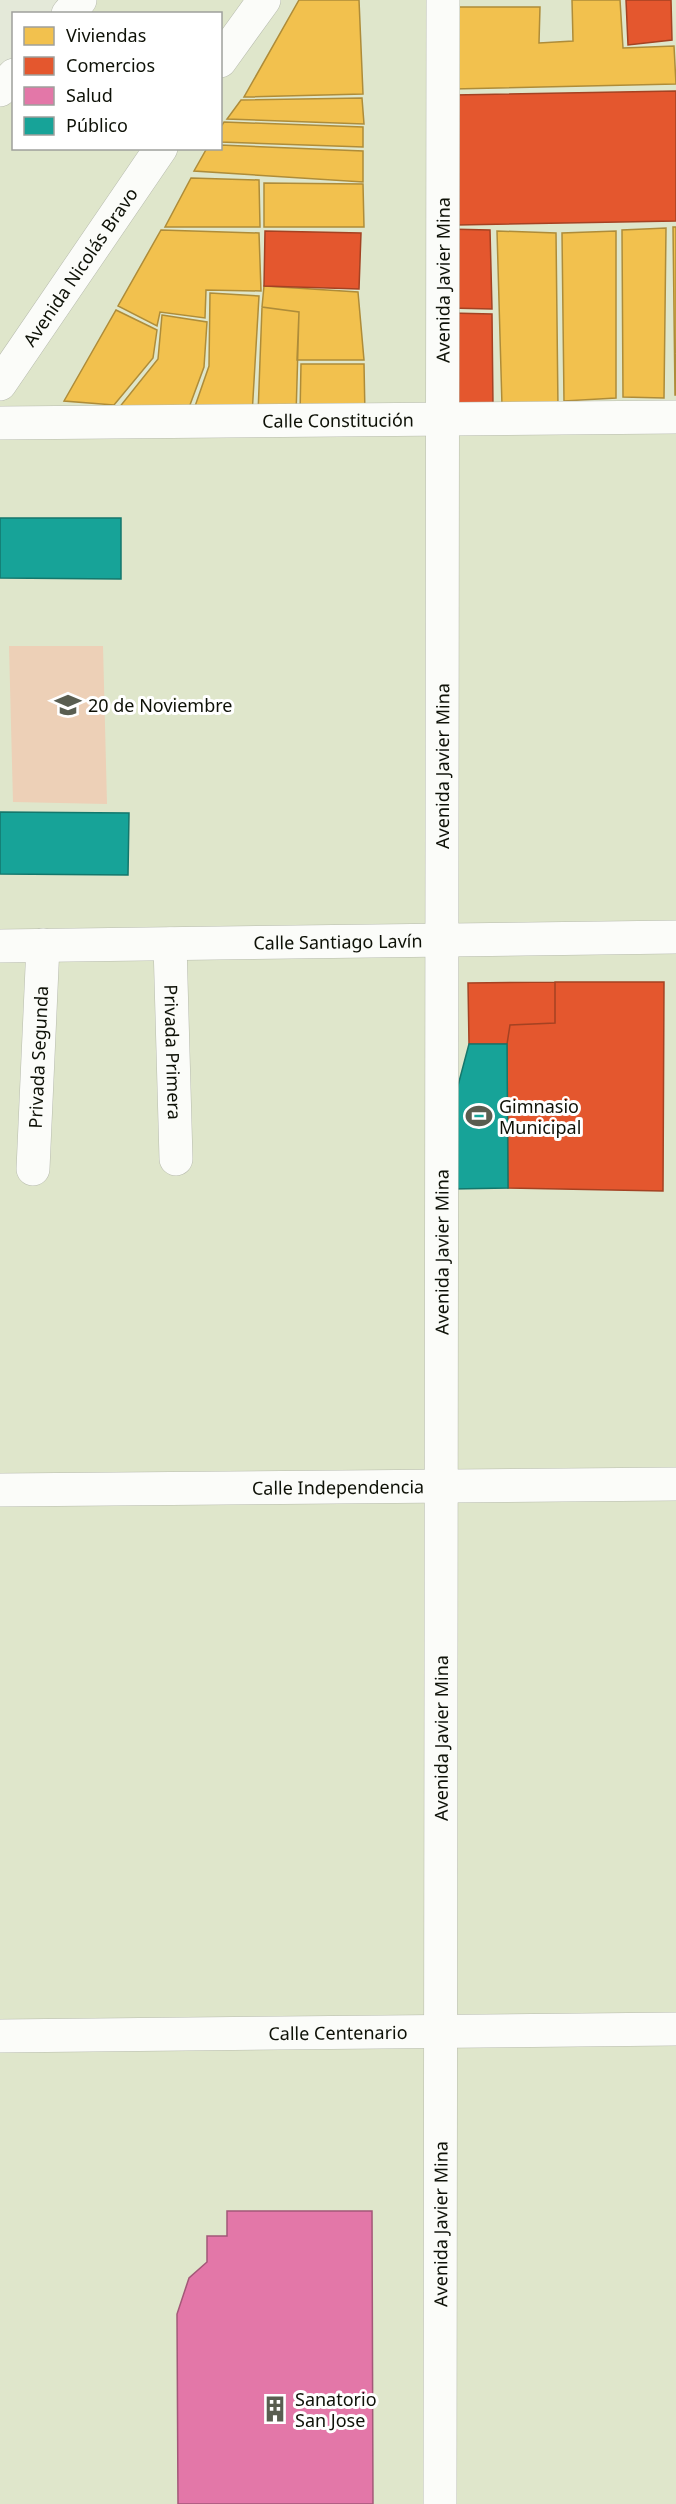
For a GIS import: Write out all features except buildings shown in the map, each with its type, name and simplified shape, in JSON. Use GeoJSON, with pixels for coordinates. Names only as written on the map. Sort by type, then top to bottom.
{"type":"FeatureCollection","features":[{"type":"Feature","properties":{"kind":"main road"},"geometry":{"type":"LineString","coordinates":[[70,12],[80,0]]}},
{"type":"Feature","properties":{"kind":"main road"},"geometry":{"type":"LineString","coordinates":[[222,58],[264,0]]}},
{"type":"Feature","properties":{"kind":"main road","name":"Avenida Javier Mina"},"geometry":{"type":"LineString","coordinates":[[440,2504],[443,0]]}},
{"type":"Feature","properties":{"kind":"main road"},"geometry":{"type":"LineString","coordinates":[[0,90],[12,77]]}},
{"type":"Feature","properties":{"kind":"main road","name":"Avenida Nicolás Bravo"},"geometry":{"type":"LineString","coordinates":[[0,384],[160,150]]}},
{"type":"Feature","properties":{"kind":"main road","name":"Calle Constitución"},"geometry":{"type":"LineString","coordinates":[[0,423],[676,417]]}},
{"type":"Feature","properties":{"kind":"main road","name":"Calle Santiago Lavín"},"geometry":{"type":"LineString","coordinates":[[0,946],[676,938]]}},
{"type":"Feature","properties":{"kind":"main road","name":"Privada Primera"},"geometry":{"type":"LineString","coordinates":[[170,944],[176,1159]]}},
{"type":"Feature","properties":{"kind":"main road","name":"Privada Segunda"},"geometry":{"type":"LineString","coordinates":[[33,1169],[43,945]]}},
{"type":"Feature","properties":{"kind":"main road","name":"Calle Independencia"},"geometry":{"type":"LineString","coordinates":[[0,1490],[676,1484]]}},
{"type":"Feature","properties":{"kind":"main road","name":"Calle Centenario"},"geometry":{"type":"LineString","coordinates":[[0,2036],[676,2029]]}},
{"type":"Feature","properties":{"kind":"shaded area"},"geometry":{"type":"Polygon","coordinates":[[[95,0],[676,0],[676,2504],[0,2504],[0,106],[12,92],[12,150],[222,150],[222,12],[84,12],[95,0]]]}},
{"type":"Feature","properties":{"kind":"shaded area"},"geometry":{"type":"Polygon","coordinates":[[[9,646],[103,646],[107,804],[13,802],[9,646]]]}},
{"type":"Feature","properties":{"kind":"place","name":"20 de Noviembre"},"geometry":{"type":"Point","coordinates":[68,705]}},
{"type":"Feature","properties":{"kind":"place","name":"Gimnasio Municipal"},"geometry":{"type":"Point","coordinates":[479,1116]}},
{"type":"Feature","properties":{"kind":"place","name":"Sanatorio San Jose"},"geometry":{"type":"Point","coordinates":[275,2409]}}]}
